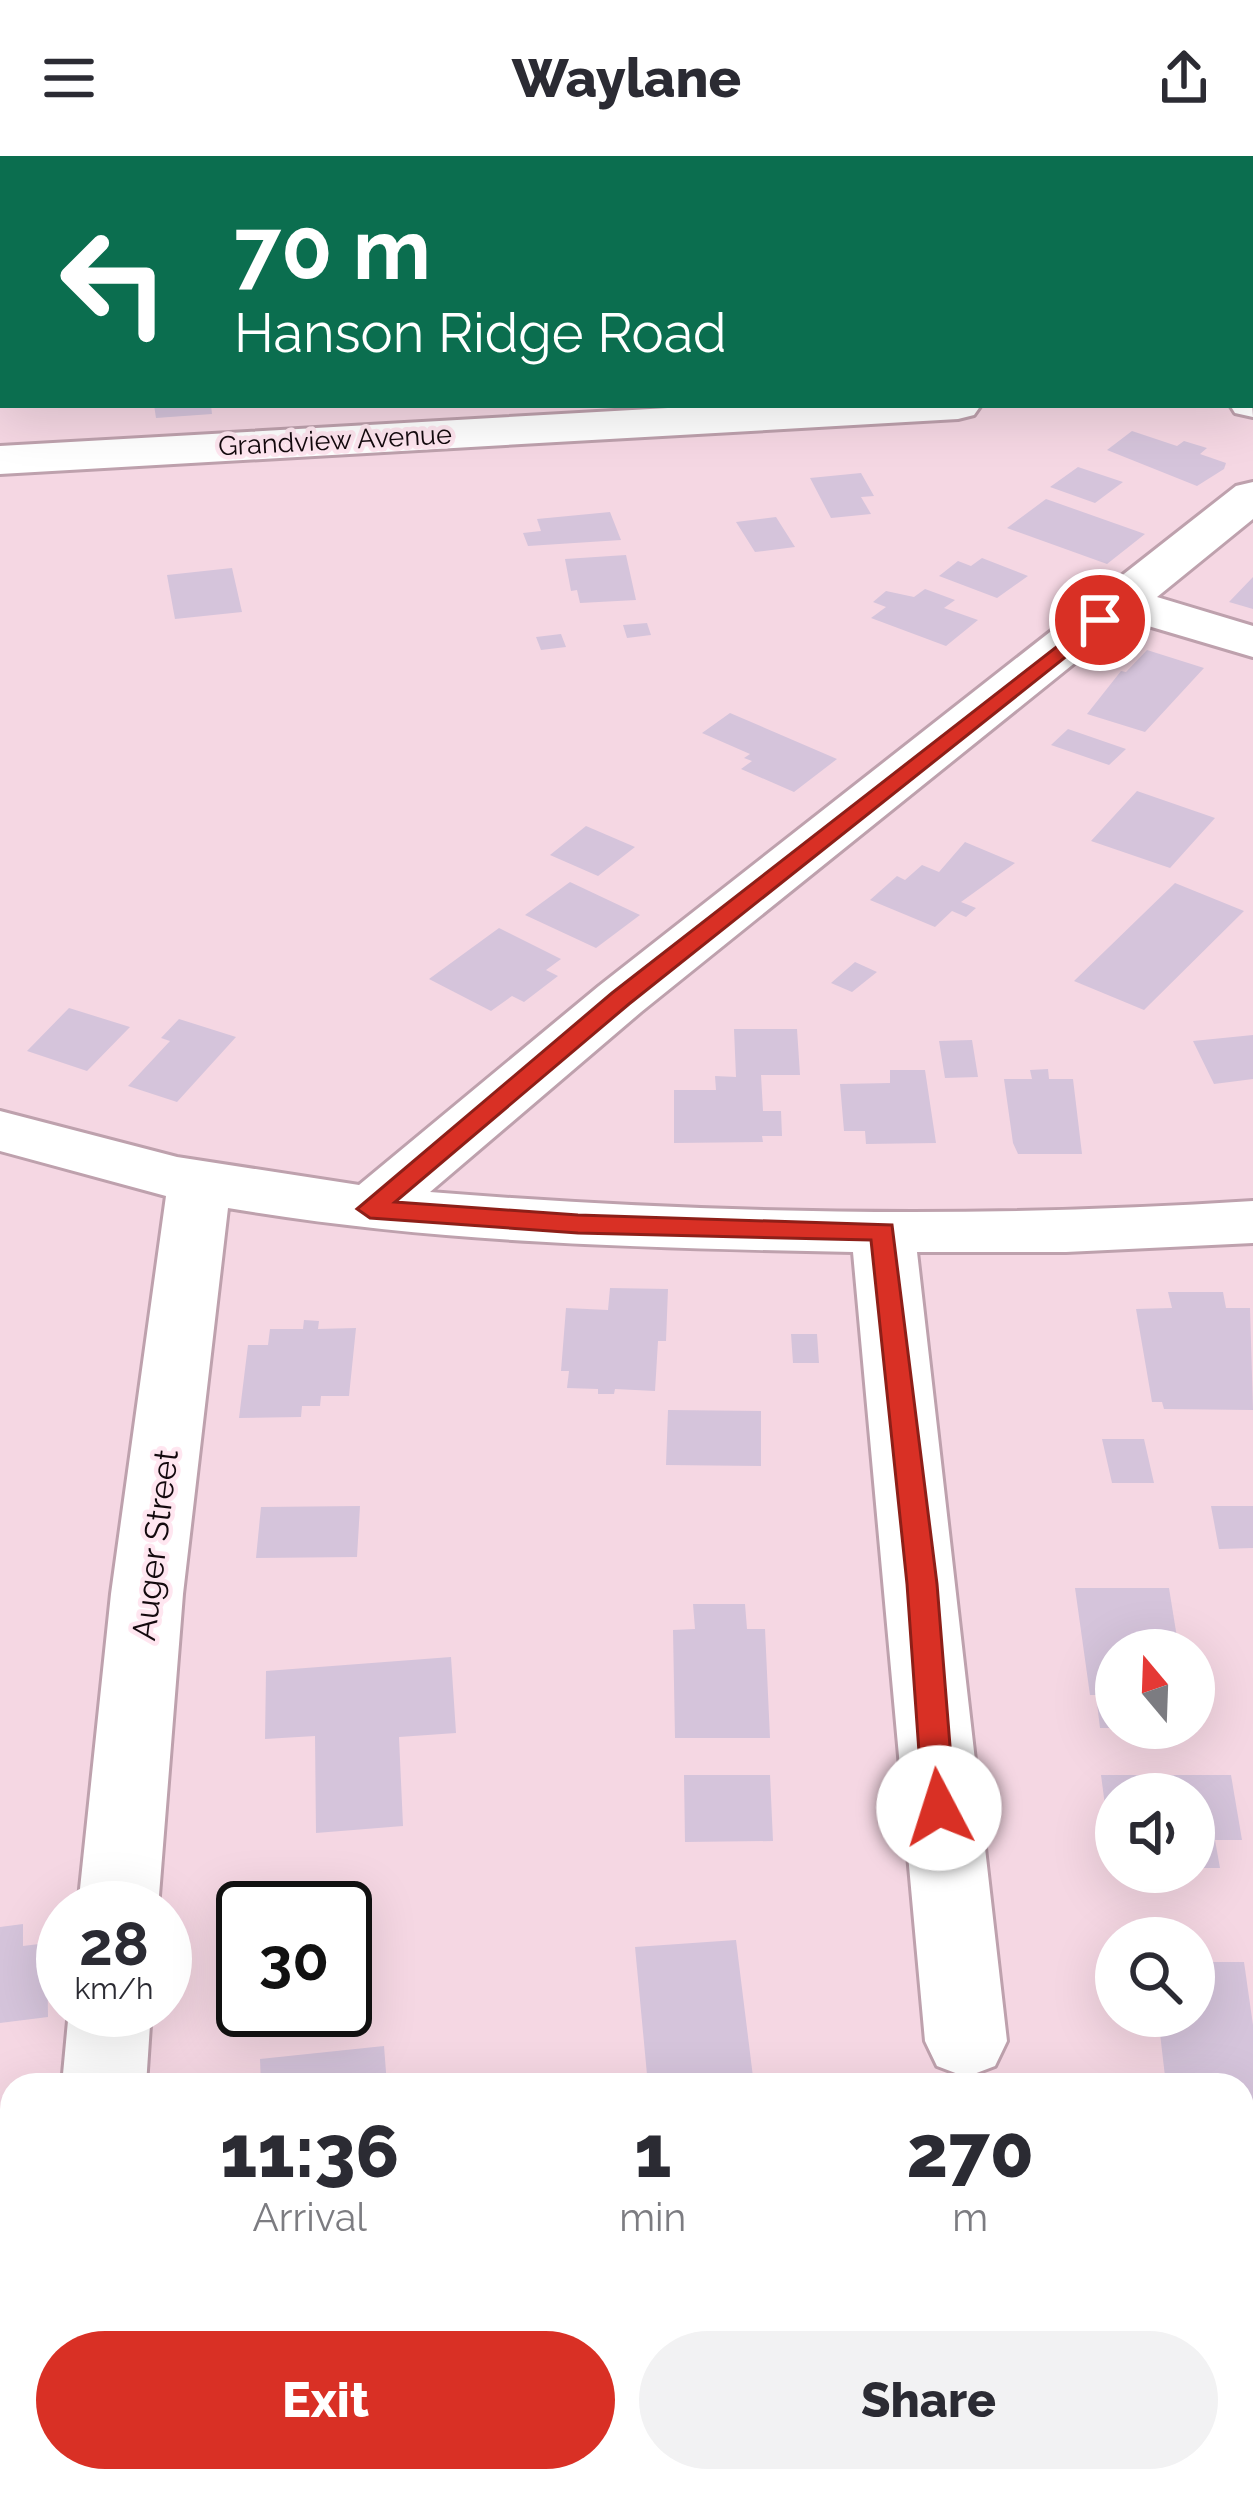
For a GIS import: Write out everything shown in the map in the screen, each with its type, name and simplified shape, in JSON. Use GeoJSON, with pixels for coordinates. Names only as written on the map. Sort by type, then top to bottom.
{"type":"FeatureCollection","features":[{"type":"Feature","properties":{"kind":"street","name":"Grandview Avenue"},"geometry":{"type":"LineString","coordinates":[[0,460],[65,438],[877,408]]}},
{"type":"Feature","properties":{"kind":"street"},"geometry":{"type":"LineString","coordinates":[[370,1209],[620,998],[1253,496]]}},
{"type":"Feature","properties":{"kind":"street"},"geometry":{"type":"LineString","coordinates":[[1121,602],[1253,642]]}},
{"type":"Feature","properties":{"kind":"street"},"geometry":{"type":"LineString","coordinates":[[0,1131],[199,1183],[370,1209],[578,1224],[883,1231],[1162,1229],[1253,1222]]}},
{"type":"Feature","properties":{"kind":"street","name":"Auger Street"},"geometry":{"type":"LineString","coordinates":[[120,1881],[147,1594],[199,1183]]}},
{"type":"Feature","properties":{"kind":"street"},"geometry":{"type":"LineString","coordinates":[[883,1231],[966,2042]]}},
{"type":"Feature","properties":{"kind":"street"},"geometry":{"type":"LineString","coordinates":[[105,2073],[108,2037]]}},
{"type":"Feature","properties":{"kind":"building"},"geometry":{"type":"Polygon","coordinates":[[[154,408],[211,408],[212,414],[156,418],[154,408]]]}},
{"type":"Feature","properties":{"kind":"building"},"geometry":{"type":"Polygon","coordinates":[[[1132,431],[1177,446],[1184,441],[1207,448],[1200,454],[1226,463],[1224,469],[1197,486],[1107,450],[1132,431]]]}},
{"type":"Feature","properties":{"kind":"building"},"geometry":{"type":"Polygon","coordinates":[[[1078,467],[1123,482],[1095,503],[1050,487],[1078,467]]]}},
{"type":"Feature","properties":{"kind":"building"},"geometry":{"type":"Polygon","coordinates":[[[861,473],[874,496],[861,497],[871,514],[831,518],[810,478],[861,473]]]}},
{"type":"Feature","properties":{"kind":"building"},"geometry":{"type":"Polygon","coordinates":[[[1046,499],[1145,534],[1107,564],[1007,528],[1046,499]]]}},
{"type":"Feature","properties":{"kind":"building"},"geometry":{"type":"Polygon","coordinates":[[[610,512],[621,540],[528,546],[523,533],[541,531],[537,519],[610,512]]]}},
{"type":"Feature","properties":{"kind":"building"},"geometry":{"type":"Polygon","coordinates":[[[776,517],[795,547],[755,552],[736,522],[776,517]]]}},
{"type":"Feature","properties":{"kind":"building"},"geometry":{"type":"Polygon","coordinates":[[[626,555],[636,600],[580,603],[577,590],[571,591],[565,559],[626,555]]]}},
{"type":"Feature","properties":{"kind":"building"},"geometry":{"type":"Polygon","coordinates":[[[982,558],[1028,576],[997,598],[939,576],[958,561],[971,566],[982,558]]]}},
{"type":"Feature","properties":{"kind":"building"},"geometry":{"type":"Polygon","coordinates":[[[232,568],[242,612],[175,619],[167,575],[232,568]]]}},
{"type":"Feature","properties":{"kind":"building"},"geometry":{"type":"Polygon","coordinates":[[[1253,577],[1253,609],[1229,602],[1253,577]]]}},
{"type":"Feature","properties":{"kind":"building"},"geometry":{"type":"Polygon","coordinates":[[[925,589],[955,600],[944,608],[978,620],[946,646],[871,618],[886,607],[873,602],[886,591],[914,597],[925,589]]]}},
{"type":"Feature","properties":{"kind":"building"},"geometry":{"type":"Polygon","coordinates":[[[647,623],[651,635],[627,638],[623,625],[647,623]]]}},
{"type":"Feature","properties":{"kind":"building"},"geometry":{"type":"Polygon","coordinates":[[[561,634],[566,647],[541,650],[536,637],[561,634]]]}},
{"type":"Feature","properties":{"kind":"building"},"geometry":{"type":"Polygon","coordinates":[[[1147,650],[1204,668],[1145,732],[1087,714],[1121,671],[1126,672],[1147,650]]]}},
{"type":"Feature","properties":{"kind":"building"},"geometry":{"type":"Polygon","coordinates":[[[730,713],[837,759],[794,792],[741,769],[752,761],[744,758],[750,754],[702,733],[730,713]]]}},
{"type":"Feature","properties":{"kind":"building"},"geometry":{"type":"Polygon","coordinates":[[[1068,729],[1126,749],[1109,765],[1051,745],[1068,729]]]}},
{"type":"Feature","properties":{"kind":"building"},"geometry":{"type":"Polygon","coordinates":[[[1137,791],[1215,818],[1170,868],[1091,841],[1137,791]]]}},
{"type":"Feature","properties":{"kind":"building"},"geometry":{"type":"Polygon","coordinates":[[[586,826],[635,847],[598,876],[550,855],[586,826]]]}},
{"type":"Feature","properties":{"kind":"building"},"geometry":{"type":"Polygon","coordinates":[[[965,842],[1015,863],[961,902],[976,908],[966,917],[952,911],[935,927],[870,900],[897,876],[905,880],[922,865],[939,872],[965,842]]]}},
{"type":"Feature","properties":{"kind":"building"},"geometry":{"type":"Polygon","coordinates":[[[570,882],[640,915],[596,948],[525,915],[570,882]]]}},
{"type":"Feature","properties":{"kind":"building"},"geometry":{"type":"Polygon","coordinates":[[[1175,883],[1244,911],[1144,1010],[1074,981],[1175,883]]]}},
{"type":"Feature","properties":{"kind":"building"},"geometry":{"type":"Polygon","coordinates":[[[499,928],[561,959],[546,970],[558,976],[524,1002],[512,996],[491,1011],[429,979],[499,928]]]}},
{"type":"Feature","properties":{"kind":"building"},"geometry":{"type":"Polygon","coordinates":[[[855,962],[877,972],[852,992],[831,983],[855,962]]]}},
{"type":"Feature","properties":{"kind":"building"},"geometry":{"type":"Polygon","coordinates":[[[69,1008],[130,1027],[87,1071],[27,1051],[69,1008]]]}},
{"type":"Feature","properties":{"kind":"building"},"geometry":{"type":"Polygon","coordinates":[[[179,1019],[236,1037],[177,1102],[128,1086],[170,1041],[161,1038],[179,1019]]]}},
{"type":"Feature","properties":{"kind":"building"},"geometry":{"type":"Polygon","coordinates":[[[734,1029],[797,1029],[800,1075],[761,1075],[763,1111],[781,1111],[782,1136],[762,1136],[763,1142],[674,1143],[674,1090],[716,1090],[715,1076],[736,1077],[734,1029]]]}},
{"type":"Feature","properties":{"kind":"building"},"geometry":{"type":"Polygon","coordinates":[[[1253,1035],[1253,1079],[1214,1084],[1193,1041],[1253,1035]]]}},
{"type":"Feature","properties":{"kind":"building"},"geometry":{"type":"Polygon","coordinates":[[[972,1040],[978,1077],[945,1078],[939,1041],[972,1040]]]}},
{"type":"Feature","properties":{"kind":"building"},"geometry":{"type":"Polygon","coordinates":[[[1048,1069],[1049,1079],[1073,1079],[1082,1154],[1018,1154],[1013,1143],[1004,1079],[1032,1079],[1030,1070],[1048,1069]]]}},
{"type":"Feature","properties":{"kind":"building"},"geometry":{"type":"Polygon","coordinates":[[[890,1070],[925,1070],[936,1143],[866,1144],[865,1131],[844,1131],[840,1084],[890,1083],[890,1070]]]}},
{"type":"Feature","properties":{"kind":"building"},"geometry":{"type":"Polygon","coordinates":[[[610,1288],[668,1289],[666,1341],[658,1341],[655,1391],[615,1389],[614,1394],[598,1394],[598,1389],[567,1388],[569,1371],[561,1371],[566,1308],[608,1310],[610,1288]]]}},
{"type":"Feature","properties":{"kind":"building"},"geometry":{"type":"Polygon","coordinates":[[[1168,1292],[1223,1292],[1226,1308],[1250,1308],[1253,1410],[1164,1409],[1162,1402],[1152,1402],[1136,1309],[1172,1308],[1168,1292]]]}},
{"type":"Feature","properties":{"kind":"building"},"geometry":{"type":"Polygon","coordinates":[[[304,1320],[319,1321],[318,1329],[356,1328],[349,1396],[321,1396],[320,1406],[302,1406],[301,1417],[239,1418],[248,1345],[268,1345],[270,1329],[303,1329],[304,1320]]]}},
{"type":"Feature","properties":{"kind":"building"},"geometry":{"type":"Polygon","coordinates":[[[791,1334],[817,1334],[819,1363],[793,1363],[791,1334]]]}},
{"type":"Feature","properties":{"kind":"building"},"geometry":{"type":"Polygon","coordinates":[[[668,1410],[761,1411],[761,1466],[666,1465],[668,1410]]]}},
{"type":"Feature","properties":{"kind":"building"},"geometry":{"type":"Polygon","coordinates":[[[1102,1439],[1144,1439],[1154,1483],[1112,1483],[1102,1439]]]}},
{"type":"Feature","properties":{"kind":"building"},"geometry":{"type":"Polygon","coordinates":[[[360,1506],[357,1557],[256,1558],[261,1507],[360,1506]]]}},
{"type":"Feature","properties":{"kind":"building"},"geometry":{"type":"Polygon","coordinates":[[[1211,1506],[1253,1506],[1253,1548],[1219,1549],[1211,1506]]]}},
{"type":"Feature","properties":{"kind":"building"},"geometry":{"type":"Polygon","coordinates":[[[1075,1588],[1169,1588],[1176,1629],[1095,1629],[1095,1695],[1090,1695],[1075,1588]]]}},
{"type":"Feature","properties":{"kind":"building"},"geometry":{"type":"Polygon","coordinates":[[[693,1604],[745,1604],[747,1629],[765,1629],[770,1738],[675,1738],[673,1630],[695,1629],[693,1604]]]}},
{"type":"Feature","properties":{"kind":"building"},"geometry":{"type":"Polygon","coordinates":[[[451,1657],[456,1733],[399,1737],[403,1826],[316,1833],[315,1736],[265,1739],[266,1671],[451,1657]]]}},
{"type":"Feature","properties":{"kind":"building"},"geometry":{"type":"Polygon","coordinates":[[[684,1775],[770,1775],[773,1841],[685,1842],[684,1775]]]}},
{"type":"Feature","properties":{"kind":"building"},"geometry":{"type":"Polygon","coordinates":[[[1215,1775],[1231,1775],[1242,1840],[1215,1840],[1215,1775]]]}},
{"type":"Feature","properties":{"kind":"building"},"geometry":{"type":"Polygon","coordinates":[[[23,1924],[23,1946],[36,1944],[36,2018],[0,2023],[0,1927],[23,1924]]]}},
{"type":"Feature","properties":{"kind":"building"},"geometry":{"type":"Polygon","coordinates":[[[736,1940],[753,2073],[647,2073],[635,1947],[736,1940]]]}},
{"type":"Feature","properties":{"kind":"building"},"geometry":{"type":"Polygon","coordinates":[[[1215,1962],[1244,1962],[1253,2025],[1253,2073],[1165,2073],[1160,2037],[1215,2037],[1215,1962]]]}},
{"type":"Feature","properties":{"kind":"building"},"geometry":{"type":"Polygon","coordinates":[[[384,2046],[386,2073],[261,2073],[260,2059],[384,2046]]]}},
{"type":"Feature","properties":{"kind":"route"},"geometry":{"type":"LineString","coordinates":[[939,1808],[922,1584],[883,1231],[578,1224],[370,1209],[620,998],[1100,620]]}}]}
